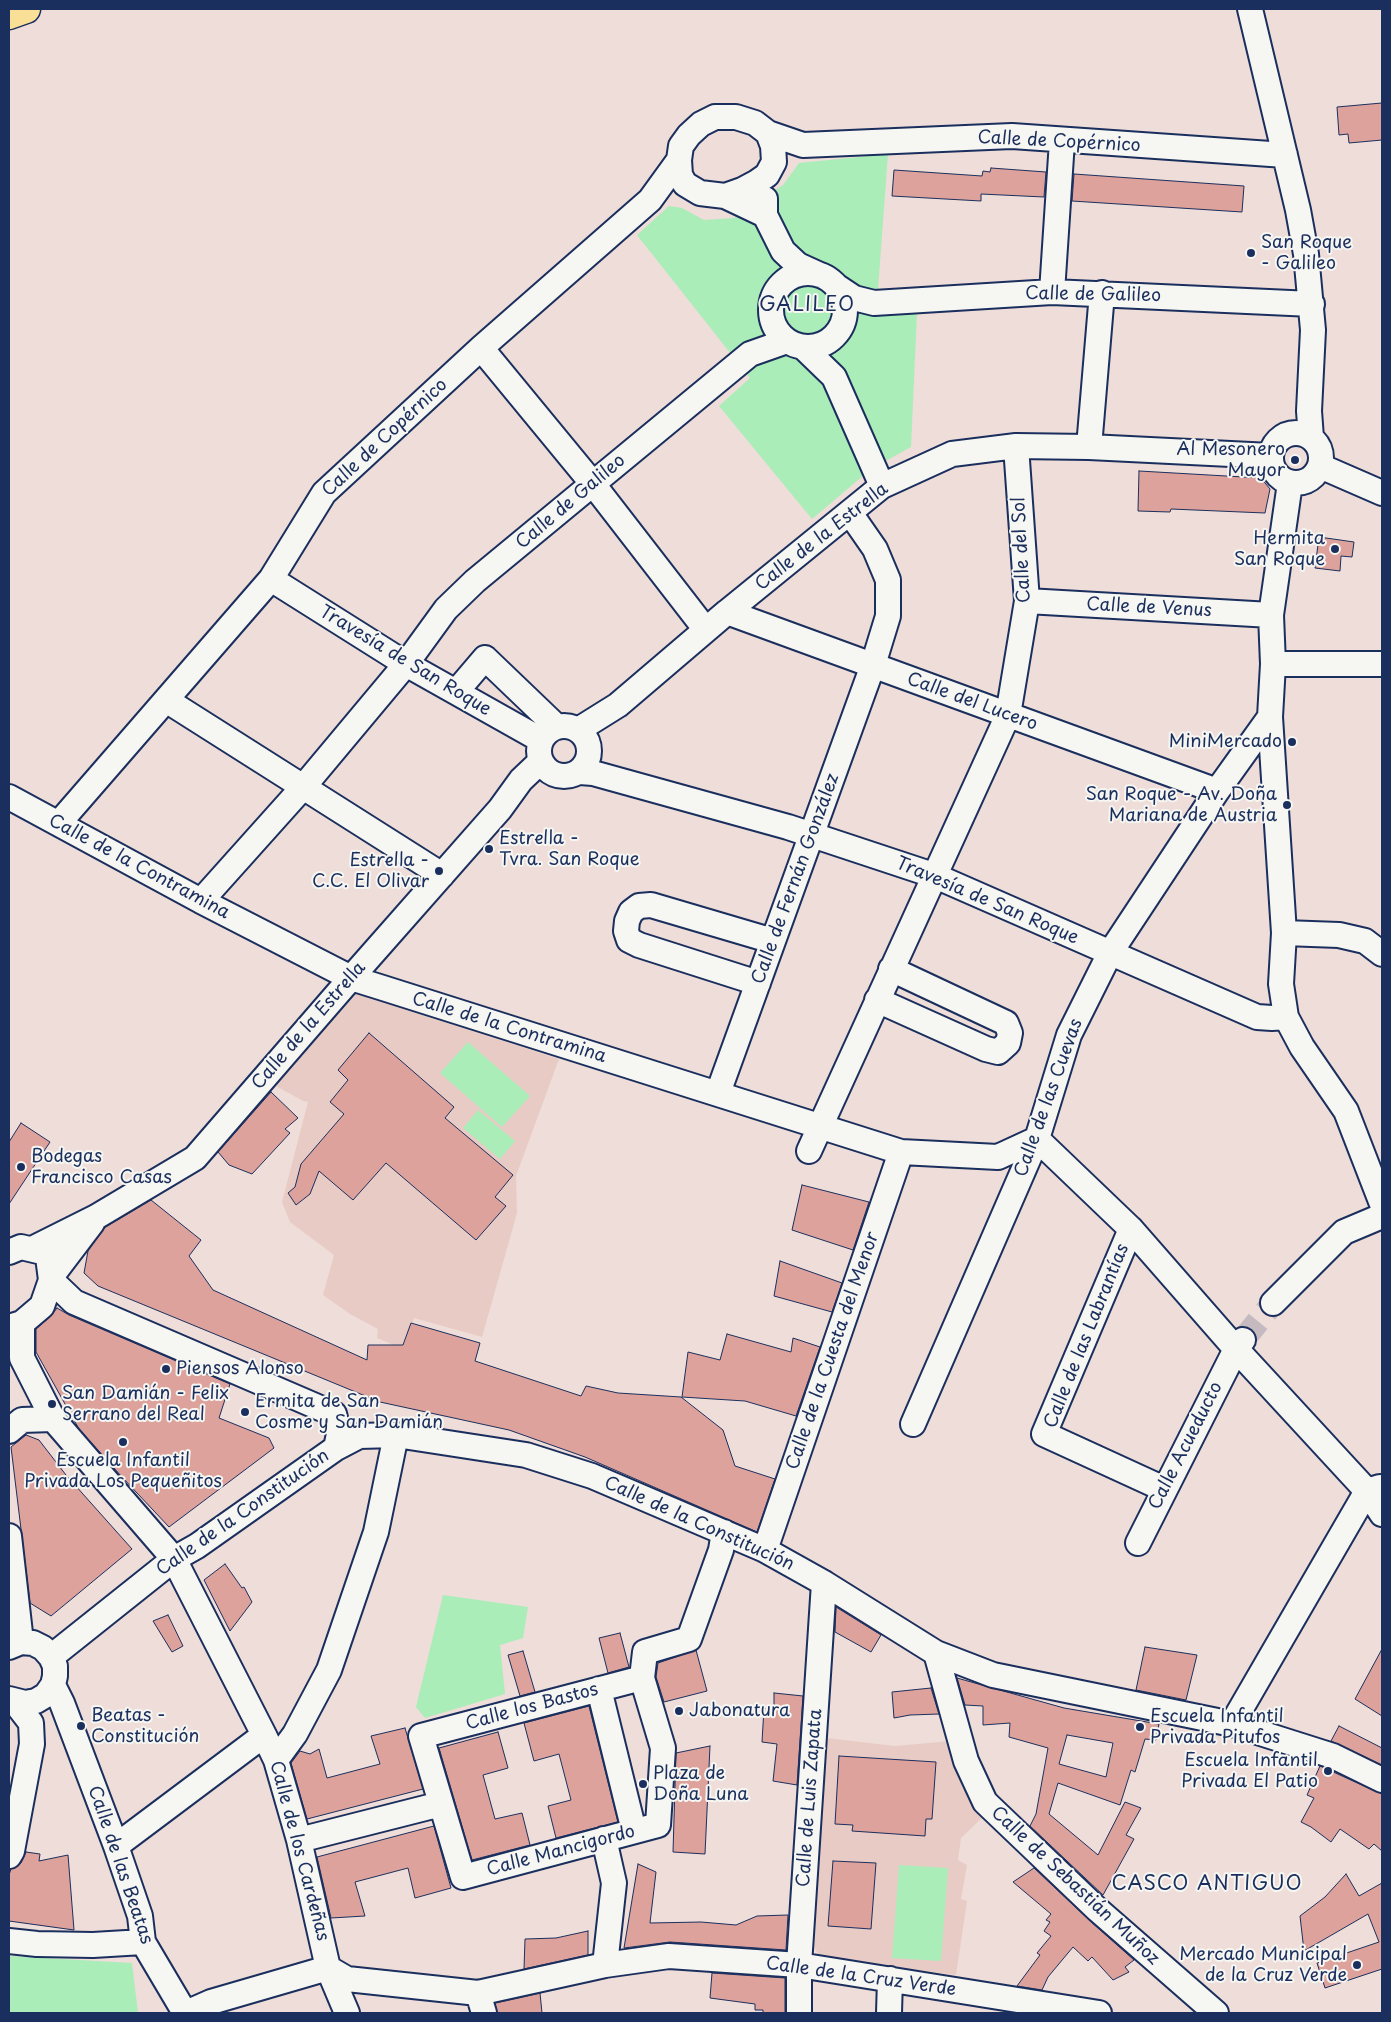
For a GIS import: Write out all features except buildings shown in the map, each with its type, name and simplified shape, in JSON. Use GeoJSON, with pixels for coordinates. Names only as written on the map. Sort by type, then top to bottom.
{"type":"FeatureCollection","features":[{"type":"Feature","properties":{"kind":"highway"},"geometry":{"type":"LineString","coordinates":[[9,15],[26,9]]}},
{"type":"Feature","properties":{"kind":"street"},"geometry":{"type":"LineString","coordinates":[[1250,9],[1285,155],[1306,254],[1312,304],[1312,356],[1309,411],[1311,438],[1320,451],[1320,466],[1312,479],[1297,484],[1290,483],[1278,476],[1273,470],[1271,456],[1276,444],[1286,435],[1300,410],[1312,356]]}},
{"type":"Feature","properties":{"kind":"street"},"geometry":{"type":"LineString","coordinates":[[700,193],[685,184],[680,175],[679,160],[681,146],[701,124],[715,118],[736,117],[754,123],[768,133],[803,145]]}},
{"type":"Feature","properties":{"kind":"street"},"geometry":{"type":"LineString","coordinates":[[768,133],[773,146],[765,215],[783,251],[771,317],[774,326],[834,377],[882,486]]}},
{"type":"Feature","properties":{"kind":"street","name":"Calle de Copérnico"},"geometry":{"type":"LineString","coordinates":[[803,145],[1012,136],[1062,141],[1285,155]]}},
{"type":"Feature","properties":{"kind":"street"},"geometry":{"type":"LineString","coordinates":[[1052,292],[1062,141]]}},
{"type":"Feature","properties":{"kind":"street"},"geometry":{"type":"LineString","coordinates":[[725,196],[742,190],[803,145]]}},
{"type":"Feature","properties":{"kind":"street","name":"Calle de Copérnico"},"geometry":{"type":"LineString","coordinates":[[59,824],[271,579],[324,493],[481,348],[650,200],[679,160]]}},
{"type":"Feature","properties":{"kind":"street"},"geometry":{"type":"LineString","coordinates":[[650,200],[700,193],[725,196],[765,215]]}},
{"type":"Feature","properties":{"kind":"street","name":"Calle de Galileo"},"geometry":{"type":"LineString","coordinates":[[783,251],[798,265],[854,298],[874,303],[1052,292],[1312,304]]}},
{"type":"Feature","properties":{"kind":"street"},"geometry":{"type":"LineString","coordinates":[[774,299],[784,282],[795,276],[807,273],[828,281],[842,295],[845,305],[844,316],[839,330],[834,377]]}},
{"type":"Feature","properties":{"kind":"street"},"geometry":{"type":"LineString","coordinates":[[1089,447],[1102,293]]}},
{"type":"Feature","properties":{"kind":"street","name":"Calle de Galileo"},"geometry":{"type":"LineString","coordinates":[[750,354],[774,299]]}},
{"type":"Feature","properties":{"kind":"street","name":"Calle de Galileo"},"geometry":{"type":"LineString","coordinates":[[839,330],[857,313],[874,303]]}},
{"type":"Feature","properties":{"kind":"street"},"geometry":{"type":"LineString","coordinates":[[795,344],[816,346],[827,342],[839,330]]}},
{"type":"Feature","properties":{"kind":"street","name":"Calle de Galileo"},"geometry":{"type":"LineString","coordinates":[[201,901],[304,786],[406,664],[446,609],[468,588],[750,354],[795,344]]}},
{"type":"Feature","properties":{"kind":"street"},"geometry":{"type":"LineString","coordinates":[[481,348],[592,484],[706,630]]}},
{"type":"Feature","properties":{"kind":"street"},"geometry":{"type":"LineString","coordinates":[[1286,435],[1295,433],[1311,438]]}},
{"type":"Feature","properties":{"kind":"street","name":"Calle de la Estrella"},"geometry":{"type":"LineString","coordinates":[[9,1252],[21,1247],[32,1249],[96,1217],[195,1158],[500,809],[727,612],[882,486],[952,454],[1016,446],[1089,447],[1271,456]]}},
{"type":"Feature","properties":{"kind":"street","name":"Calle del Sol"},"geometry":{"type":"LineString","coordinates":[[809,1151],[933,875],[1008,715],[1027,601],[1016,446]]}},
{"type":"Feature","properties":{"kind":"street"},"geometry":{"type":"LineString","coordinates":[[1320,466],[1382,492]]}},
{"type":"Feature","properties":{"kind":"street"},"geometry":{"type":"LineString","coordinates":[[1290,483],[1271,615],[1273,664],[1270,717],[1284,933],[1281,984],[1286,1017],[1302,1048],[1346,1112],[1382,1204]]}},
{"type":"Feature","properties":{"kind":"street","name":"Calle de Fernán González"},"geometry":{"type":"LineString","coordinates":[[718,1093],[873,665],[888,616],[888,580],[876,549],[850,513]]}},
{"type":"Feature","properties":{"kind":"street","name":"Travesía de San Roque"},"geometry":{"type":"LineString","coordinates":[[271,579],[406,664],[566,750],[593,773],[788,827],[933,875],[1257,1017],[1286,1017]]}},
{"type":"Feature","properties":{"kind":"street","name":"Calle de Venus"},"geometry":{"type":"LineString","coordinates":[[1027,601],[1271,615]]}},
{"type":"Feature","properties":{"kind":"street","name":"Calle del Lucero"},"geometry":{"type":"LineString","coordinates":[[727,612],[1217,791]]}},
{"type":"Feature","properties":{"kind":"street"},"geometry":{"type":"LineString","coordinates":[[456,692],[485,658],[566,750]]}},
{"type":"Feature","properties":{"kind":"street"},"geometry":{"type":"LineString","coordinates":[[1273,664],[1382,664]]}},
{"type":"Feature","properties":{"kind":"street"},"geometry":{"type":"LineString","coordinates":[[166,700],[442,875]]}},
{"type":"Feature","properties":{"kind":"street","name":"Calle de las Cuevas"},"geometry":{"type":"LineString","coordinates":[[913,1424],[1037,1139],[1069,1035],[1110,953],[1217,791],[1270,717]]}},
{"type":"Feature","properties":{"kind":"street","name":"Calle de la Contramina"},"geometry":{"type":"LineString","coordinates":[[9,797],[201,901],[351,978],[902,1152],[998,1157],[1037,1139]]}},
{"type":"Feature","properties":{"kind":"street"},"geometry":{"type":"LineString","coordinates":[[758,983],[639,946],[629,940],[626,930],[627,920],[631,912],[639,906],[651,905],[773,941]]}},
{"type":"Feature","properties":{"kind":"street"},"geometry":{"type":"LineString","coordinates":[[1284,933],[1339,935],[1365,941],[1382,954]]}},
{"type":"Feature","properties":{"kind":"street"},"geometry":{"type":"LineString","coordinates":[[877,1000],[986,1050],[998,1052],[1008,1043],[1010,1033],[1006,1023],[891,969]]}},
{"type":"Feature","properties":{"kind":"street"},"geometry":{"type":"LineString","coordinates":[[1037,1139],[1131,1229],[1375,1488],[1382,1514]]}},
{"type":"Feature","properties":{"kind":"street","name":"Calle de la Cuesta del Menor"},"geometry":{"type":"LineString","coordinates":[[765,1550],[859,1271],[902,1152]]}},
{"type":"Feature","properties":{"kind":"street"},"geometry":{"type":"LineString","coordinates":[[1273,1303],[1344,1232],[1382,1216]]}},
{"type":"Feature","properties":{"kind":"street","name":"Calle de la Estrella"},"geometry":{"type":"LineString","coordinates":[[15,1325],[42,1306],[51,1278],[96,1217]]}},
{"type":"Feature","properties":{"kind":"street","name":"Calle de las Labrantías"},"geometry":{"type":"LineString","coordinates":[[1131,1229],[1044,1434],[1164,1489]]}},
{"type":"Feature","properties":{"kind":"street"},"geometry":{"type":"LineString","coordinates":[[32,1249],[42,1252],[48,1257],[51,1278],[74,1302],[334,1414],[339,1434],[336,1448]]}},
{"type":"Feature","properties":{"kind":"street","name":"Calle de los Cardeñas"},"geometry":{"type":"LineString","coordinates":[[15,1325],[22,1358],[53,1419],[174,1559],[264,1735],[276,1760],[299,1840],[328,1968],[347,2013]]}},
{"type":"Feature","properties":{"kind":"street","name":"Calle Acueducto"},"geometry":{"type":"LineString","coordinates":[[1138,1543],[1239,1344]]}},
{"type":"Feature","properties":{"kind":"street"},"geometry":{"type":"LineString","coordinates":[[9,1432],[22,1420],[53,1419]]}},
{"type":"Feature","properties":{"kind":"street"},"geometry":{"type":"LineString","coordinates":[[276,1760],[295,1734],[330,1670],[376,1532],[396,1435]]}},
{"type":"Feature","properties":{"kind":"street","name":"Calle de la Constitución"},"geometry":{"type":"LineString","coordinates":[[51,1657],[174,1559],[197,1546],[336,1448],[359,1436],[396,1435],[526,1455],[592,1476],[765,1550],[824,1583],[936,1653],[993,1675],[1232,1724],[1333,1756],[1382,1780]]}},
{"type":"Feature","properties":{"kind":"street"},"geometry":{"type":"LineString","coordinates":[[1232,1724],[1375,1488]]}},
{"type":"Feature","properties":{"kind":"street"},"geometry":{"type":"LineString","coordinates":[[642,1678],[645,1652],[689,1639],[721,1550],[724,1532]]}},
{"type":"Feature","properties":{"kind":"street"},"geometry":{"type":"LineString","coordinates":[[9,1536],[15,1644],[33,1643],[43,1648],[51,1657],[55,1676],[46,1695],[36,1701],[25,1703],[11,1700]]}},
{"type":"Feature","properties":{"kind":"street","name":"Calle de Luis Zapata"},"geometry":{"type":"LineString","coordinates":[[799,2013],[799,1965],[824,1583]]}},
{"type":"Feature","properties":{"kind":"street","name":"Calle de Sebastián Muñoz"},"geometry":{"type":"LineString","coordinates":[[936,1653],[966,1762],[985,1802],[1098,1910],[1216,2013]]}},
{"type":"Feature","properties":{"kind":"street","name":"Calle los Bastos"},"geometry":{"type":"LineString","coordinates":[[441,1804],[421,1736],[642,1678]]}},
{"type":"Feature","properties":{"kind":"street","name":"Calle Mancigordo"},"geometry":{"type":"LineString","coordinates":[[441,1804],[463,1877],[658,1825],[663,1748],[642,1678]]}},
{"type":"Feature","properties":{"kind":"street","name":"Calle de las Beatas"},"geometry":{"type":"LineString","coordinates":[[52,1685],[62,1703],[116,1846],[140,1916],[143,1942],[186,2013]]}},
{"type":"Feature","properties":{"kind":"street"},"geometry":{"type":"LineString","coordinates":[[599,1689],[634,1831]]}},
{"type":"Feature","properties":{"kind":"street"},"geometry":{"type":"LineString","coordinates":[[9,1856],[12,1851],[32,1744],[31,1723],[11,1700]]}},
{"type":"Feature","properties":{"kind":"street"},"geometry":{"type":"LineString","coordinates":[[116,1846],[264,1735]]}},
{"type":"Feature","properties":{"kind":"street"},"geometry":{"type":"LineString","coordinates":[[299,1840],[441,1804]]}},
{"type":"Feature","properties":{"kind":"street"},"geometry":{"type":"LineString","coordinates":[[604,1839],[614,1883],[605,1964]]}},
{"type":"Feature","properties":{"kind":"street"},"geometry":{"type":"LineString","coordinates":[[9,1941],[38,1944],[94,1945],[143,1942]]}},
{"type":"Feature","properties":{"kind":"street","name":"Calle de la Cruz Verde"},"geometry":{"type":"LineString","coordinates":[[328,1968],[347,1978],[481,2003],[605,1964],[669,1956],[799,1965],[1099,2013]]}},
{"type":"Feature","properties":{"kind":"street"},"geometry":{"type":"LineString","coordinates":[[186,2013],[211,2002],[328,1968]]}},
{"type":"Feature","properties":{"kind":"street"},"geometry":{"type":"LineString","coordinates":[[889,2013],[890,1979]]}},
{"type":"Feature","properties":{"kind":"shaded area"},"geometry":{"type":"Polygon","coordinates":[[[356,994],[559,1059],[516,1176],[517,1213],[482,1337],[414,1318],[401,1348],[377,1338],[378,1329],[350,1314],[323,1295],[334,1255],[290,1222],[282,1202],[308,1102],[276,1086],[356,994]]]}},
{"type":"Feature","properties":{"kind":"shaded area"},"geometry":{"type":"Polygon","coordinates":[[[827,1738],[895,1746],[951,1741],[987,1813],[961,1838],[958,1860],[967,1865],[961,1899],[967,1901],[956,1975],[820,1958],[813,1945],[827,1738]]]}},
{"type":"Feature","properties":{"kind":"green space"},"geometry":{"type":"Polygon","coordinates":[[[888,154],[876,316],[917,313],[911,447],[871,469],[812,519],[719,406],[750,378],[637,235],[669,206],[682,208],[704,220],[734,218],[783,185],[799,163],[888,154]]]}},
{"type":"Feature","properties":{"kind":"green space"},"geometry":{"type":"Polygon","coordinates":[[[468,1042],[530,1096],[502,1127],[440,1073],[468,1042]]]}},
{"type":"Feature","properties":{"kind":"green space"},"geometry":{"type":"Polygon","coordinates":[[[478,1110],[515,1141],[500,1159],[463,1128],[478,1110]]]}},
{"type":"Feature","properties":{"kind":"green space"},"geometry":{"type":"Polygon","coordinates":[[[443,1595],[528,1607],[523,1638],[500,1645],[505,1694],[425,1718],[416,1707],[443,1595]]]}},
{"type":"Feature","properties":{"kind":"green space"},"geometry":{"type":"Polygon","coordinates":[[[899,1865],[948,1868],[941,1961],[892,1958],[899,1865]]]}},
{"type":"Feature","properties":{"kind":"green space"},"geometry":{"type":"Polygon","coordinates":[[[9,1956],[132,1963],[138,2013],[9,2013],[9,1956]]]}},
{"type":"Feature","properties":{"kind":"tunnel"},"geometry":{"type":"LineString","coordinates":[[1243,1340],[1273,1303]]}},
{"type":"Feature","properties":{"kind":"place","name":"San Roque - Galileo"},"geometry":{"type":"Point","coordinates":[1251,253]}},
{"type":"Feature","properties":{"kind":"place","name":"Al Mesonero Mayor"},"geometry":{"type":"Point","coordinates":[1295,460]}},
{"type":"Feature","properties":{"kind":"place","name":"Hermita San Roque"},"geometry":{"type":"Point","coordinates":[1335,549]}},
{"type":"Feature","properties":{"kind":"place","name":"MiniMercado"},"geometry":{"type":"Point","coordinates":[1292,742]}},
{"type":"Feature","properties":{"kind":"place","name":"San Roque - Av. Doña Mariana de Austria"},"geometry":{"type":"Point","coordinates":[1287,805]}},
{"type":"Feature","properties":{"kind":"place","name":"Estrella - Tvra. San Roque"},"geometry":{"type":"Point","coordinates":[489,849]}},
{"type":"Feature","properties":{"kind":"place","name":"Estrella - C.C. El Olivar"},"geometry":{"type":"Point","coordinates":[439,871]}},
{"type":"Feature","properties":{"kind":"place","name":"Bodegas Francisco Casas"},"geometry":{"type":"Point","coordinates":[21,1167]}},
{"type":"Feature","properties":{"kind":"place","name":"Piensos Alonso"},"geometry":{"type":"Point","coordinates":[166,1369]}},
{"type":"Feature","properties":{"kind":"place","name":"San Damián - Felix Serrano del Real"},"geometry":{"type":"Point","coordinates":[52,1404]}},
{"type":"Feature","properties":{"kind":"place","name":"Ermita de San Cosme y San Damián"},"geometry":{"type":"Point","coordinates":[245,1412]}},
{"type":"Feature","properties":{"kind":"place","name":"Escuela Infantil Privada Los Pequeñitos"},"geometry":{"type":"Point","coordinates":[123,1442]}},
{"type":"Feature","properties":{"kind":"place","name":"Jabonatura"},"geometry":{"type":"Point","coordinates":[679,1711]}},
{"type":"Feature","properties":{"kind":"place","name":"Beatas - Constitución"},"geometry":{"type":"Point","coordinates":[81,1726]}},
{"type":"Feature","properties":{"kind":"place","name":"Escuela Infantil Privada Pitufos"},"geometry":{"type":"Point","coordinates":[1140,1727]}},
{"type":"Feature","properties":{"kind":"place","name":"Escuela Infantil Privada El Patio"},"geometry":{"type":"Point","coordinates":[1328,1771]}},
{"type":"Feature","properties":{"kind":"place","name":"Plaza de Doña Luna"},"geometry":{"type":"Point","coordinates":[643,1784]}},
{"type":"Feature","properties":{"kind":"place","name":"Mercado Municipal de la Cruz Verde"},"geometry":{"type":"Point","coordinates":[1357,1965]}},
{"type":"Feature","properties":{"kind":"district","name":"GALILEO"},"geometry":{"type":"Point","coordinates":[807,305]}},
{"type":"Feature","properties":{"kind":"district","name":"CASCO ANTIGUO"},"geometry":{"type":"Point","coordinates":[1207,1884]}}]}
